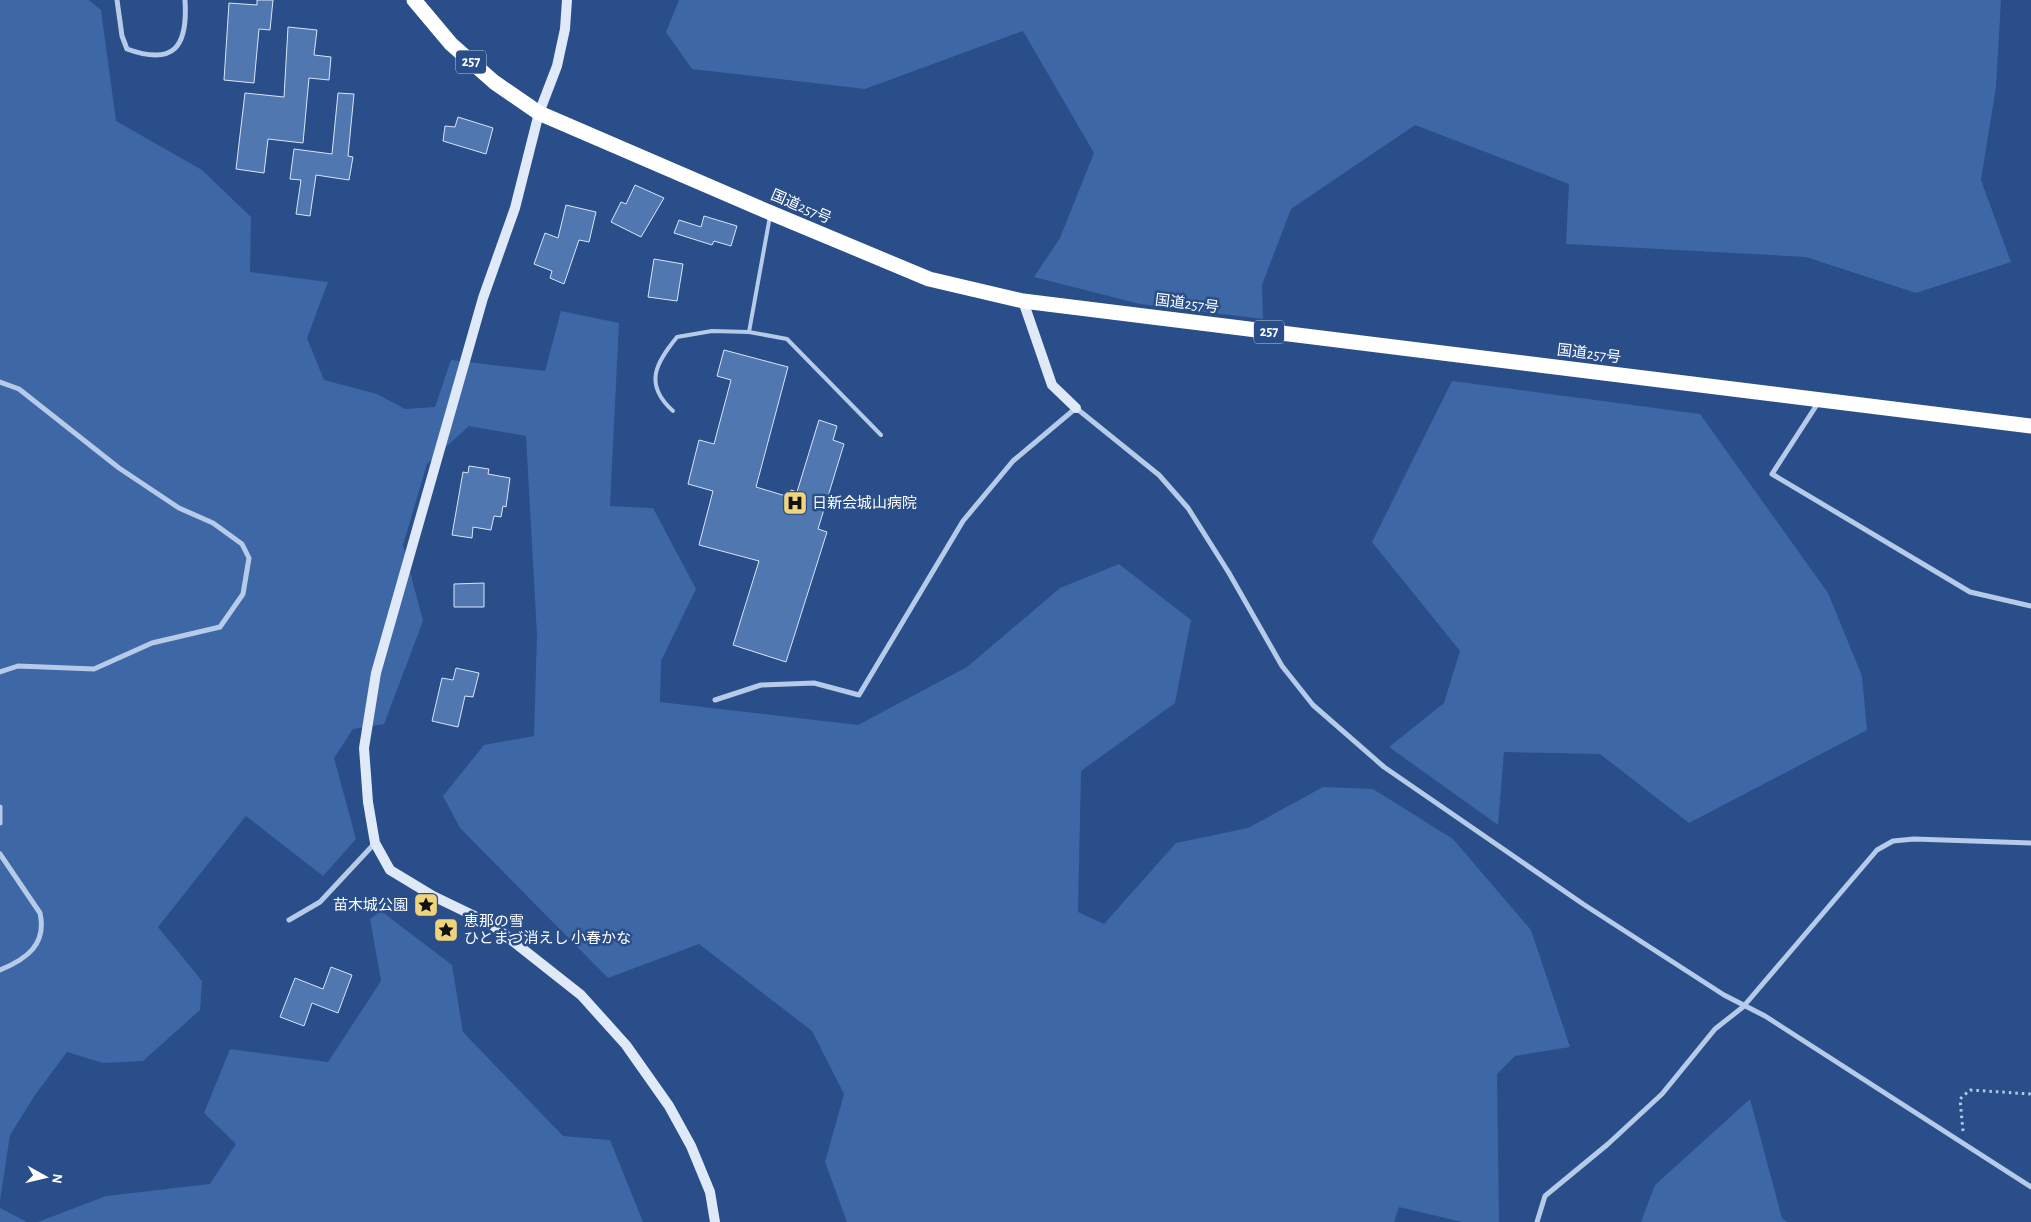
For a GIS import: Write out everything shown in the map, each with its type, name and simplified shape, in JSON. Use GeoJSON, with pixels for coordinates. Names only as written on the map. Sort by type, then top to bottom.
{"type":"FeatureCollection","features":[{"type":"Feature","properties":{"kind":"highway","name":"国道257号"},"geometry":{"type":"LineString","coordinates":[[414,0],[451,44],[494,82],[539,112],[770,214],[929,279],[1023,301],[2031,426]]}},
{"type":"Feature","properties":{"kind":"street"},"geometry":{"type":"LineString","coordinates":[[117,0],[122,36],[127,48],[145,55],[160,56],[173,51],[184,35],[185,0]]}},
{"type":"Feature","properties":{"kind":"street"},"geometry":{"type":"LineString","coordinates":[[567,0],[565,29],[556,66],[539,112],[515,208],[483,298],[376,674],[364,748],[375,843],[390,870],[433,896],[491,924],[581,994],[626,1044],[669,1106],[691,1146],[710,1192],[715,1222]]}},
{"type":"Feature","properties":{"kind":"street"},"geometry":{"type":"LineString","coordinates":[[1023,301],[1052,384],[1076,408],[1159,474],[1188,508],[1229,573],[1282,666],[1313,705],[1384,767],[1584,904],[1743,1007],[1772,1021],[2031,1186]]}},
{"type":"Feature","properties":{"kind":"street"},"geometry":{"type":"LineString","coordinates":[[0,382],[19,389],[119,468],[179,508],[230,533],[242,544],[249,558],[243,594],[220,627],[152,643],[94,669],[18,666],[0,672]]}},
{"type":"Feature","properties":{"kind":"street"},"geometry":{"type":"LineString","coordinates":[[1819,400],[1772,474],[1970,592],[2031,606]]}},
{"type":"Feature","properties":{"kind":"street"},"geometry":{"type":"LineString","coordinates":[[715,700],[761,685],[814,683],[860,695],[963,521],[1013,461],[1076,408]]}},
{"type":"Feature","properties":{"kind":"street"},"geometry":{"type":"LineString","coordinates":[[0,807],[0,823]]}},
{"type":"Feature","properties":{"kind":"street"},"geometry":{"type":"LineString","coordinates":[[1537,1222],[1546,1196],[1608,1144],[1662,1094],[1716,1029],[1743,1007],[1877,850],[1893,842],[1914,839],[2031,843]]}},
{"type":"Feature","properties":{"kind":"street"},"geometry":{"type":"LineString","coordinates":[[289,920],[320,902],[375,843]]}},
{"type":"Feature","properties":{"kind":"street"},"geometry":{"type":"LineString","coordinates":[[0,854],[40,913],[42,922],[41,938],[33,952],[15,964],[0,970]]}},
{"type":"Feature","properties":{"kind":"lane"},"geometry":{"type":"LineString","coordinates":[[749,332],[770,214]]}},
{"type":"Feature","properties":{"kind":"lane"},"geometry":{"type":"LineString","coordinates":[[673,411],[662,401],[655,383],[660,359],[678,337],[712,331],[749,332],[786,339],[881,435]]}},
{"type":"Feature","properties":{"kind":"path"},"geometry":{"type":"LineString","coordinates":[[1963,1144],[1960,1099],[1970,1090],[2031,1094]]}},
{"type":"Feature","properties":{"kind":"shaded area"},"geometry":{"type":"Polygon","coordinates":[[[0,0],[89,0],[101,10],[116,121],[202,170],[251,217],[250,272],[328,282],[307,338],[324,380],[377,394],[405,409],[435,407],[451,360],[545,371],[561,311],[619,323],[610,506],[653,508],[696,589],[661,661],[660,702],[858,725],[967,667],[1060,588],[1119,564],[1191,620],[1175,703],[1081,771],[1078,912],[1104,924],[1176,843],[1248,828],[1323,787],[1373,789],[1453,839],[1531,930],[1570,1047],[1515,1056],[1497,1074],[1499,1222],[1462,1222],[1399,1207],[1394,1222],[847,1222],[825,1162],[844,1094],[812,1031],[699,944],[608,978],[460,828],[443,796],[484,745],[534,736],[537,635],[526,436],[469,426],[427,464],[403,545],[423,621],[384,724],[353,729],[334,758],[356,839],[323,876],[246,816],[158,927],[202,981],[200,1010],[143,1061],[103,1063],[67,1052],[35,1095],[10,1135],[0,1201],[0,0]]]}},
{"type":"Feature","properties":{"kind":"shaded area"},"geometry":{"type":"Polygon","coordinates":[[[679,0],[2001,0],[1996,87],[1981,180],[2011,262],[1916,293],[1806,257],[1566,244],[1569,184],[1415,125],[1291,209],[1262,285],[1263,319],[1140,304],[1034,277],[1060,238],[1094,153],[1023,31],[865,89],[692,69],[666,32],[679,0]]]}},
{"type":"Feature","properties":{"kind":"shaded area"},"geometry":{"type":"Polygon","coordinates":[[[1452,381],[1700,414],[1828,593],[1862,676],[1867,730],[1689,823],[1600,754],[1504,752],[1498,825],[1389,747],[1444,703],[1460,651],[1372,542],[1452,381]]]}},
{"type":"Feature","properties":{"kind":"shaded area"},"geometry":{"type":"Polygon","coordinates":[[[381,911],[452,965],[463,1032],[563,1136],[610,1140],[643,1222],[38,1222],[106,1196],[210,1184],[236,1144],[204,1113],[230,1049],[328,1062],[381,981],[370,919],[381,911]]]}},
{"type":"Feature","properties":{"kind":"shaded area"},"geometry":{"type":"Polygon","coordinates":[[[1750,1099],[1782,1218],[1787,1222],[1641,1222],[1655,1185],[1750,1099]]]}},
{"type":"Feature","properties":{"kind":"shaded area"},"geometry":{"type":"Polygon","coordinates":[[[0,1208],[27,1222],[0,1222],[0,1208]]]}},
{"type":"Feature","properties":{"kind":"building"},"geometry":{"type":"Polygon","coordinates":[[[257,0],[273,0],[270,30],[259,29],[254,83],[224,80],[229,3],[257,5],[257,0]]]}},
{"type":"Feature","properties":{"kind":"building"},"geometry":{"type":"Polygon","coordinates":[[[288,27],[317,30],[314,55],[331,57],[329,80],[309,78],[303,143],[268,139],[264,173],[236,169],[245,93],[284,97],[288,27]]]}},
{"type":"Feature","properties":{"kind":"building"},"geometry":{"type":"Polygon","coordinates":[[[338,93],[354,94],[348,156],[353,157],[349,180],[316,175],[310,216],[296,214],[301,180],[290,179],[294,149],[332,154],[338,93]]]}},
{"type":"Feature","properties":{"kind":"building"},"geometry":{"type":"Polygon","coordinates":[[[458,117],[493,128],[486,154],[443,141],[445,126],[455,127],[458,117]]]}},
{"type":"Feature","properties":{"kind":"building"},"geometry":{"type":"Polygon","coordinates":[[[635,185],[664,198],[641,237],[611,222],[621,202],[626,204],[635,185]]]}},
{"type":"Feature","properties":{"kind":"building"},"geometry":{"type":"Polygon","coordinates":[[[566,205],[596,212],[589,242],[579,240],[564,284],[550,278],[552,271],[534,264],[545,233],[558,238],[566,205]]]}},
{"type":"Feature","properties":{"kind":"building"},"geometry":{"type":"Polygon","coordinates":[[[704,216],[737,226],[731,246],[714,241],[712,245],[674,233],[679,220],[701,227],[704,216]]]}},
{"type":"Feature","properties":{"kind":"building"},"geometry":{"type":"Polygon","coordinates":[[[654,259],[683,264],[677,301],[648,297],[654,259]]]}},
{"type":"Feature","properties":{"kind":"building"},"geometry":{"type":"Polygon","coordinates":[[[724,350],[788,367],[756,487],[789,497],[791,490],[797,492],[819,420],[837,426],[833,440],[844,444],[818,529],[827,532],[786,662],[733,645],[759,561],[699,545],[713,491],[688,484],[699,440],[714,444],[731,380],[717,376],[724,350]]]}},
{"type":"Feature","properties":{"kind":"building"},"geometry":{"type":"Polygon","coordinates":[[[469,466],[489,469],[488,474],[510,478],[506,507],[503,506],[501,517],[494,516],[491,530],[473,527],[472,538],[452,535],[463,472],[468,473],[469,466]]]}},
{"type":"Feature","properties":{"kind":"building"},"geometry":{"type":"Polygon","coordinates":[[[484,583],[484,607],[454,607],[454,584],[484,583]]]}},
{"type":"Feature","properties":{"kind":"building"},"geometry":{"type":"Polygon","coordinates":[[[456,668],[479,673],[473,697],[465,696],[458,727],[432,721],[442,678],[453,680],[456,668]]]}},
{"type":"Feature","properties":{"kind":"building"},"geometry":{"type":"Polygon","coordinates":[[[331,967],[352,975],[338,1013],[312,1003],[304,1026],[280,1017],[295,978],[323,989],[331,967]]]}},
{"type":"Feature","properties":{"kind":"place","name":"日新会城山病院"},"geometry":{"type":"Point","coordinates":[795,503]}},
{"type":"Feature","properties":{"kind":"place","name":"苗木城公園"},"geometry":{"type":"Point","coordinates":[426,905]}},
{"type":"Feature","properties":{"kind":"place","name":"恵那の雪 ひとまづ消えし 小春かな"},"geometry":{"type":"Point","coordinates":[446,930]}}]}
